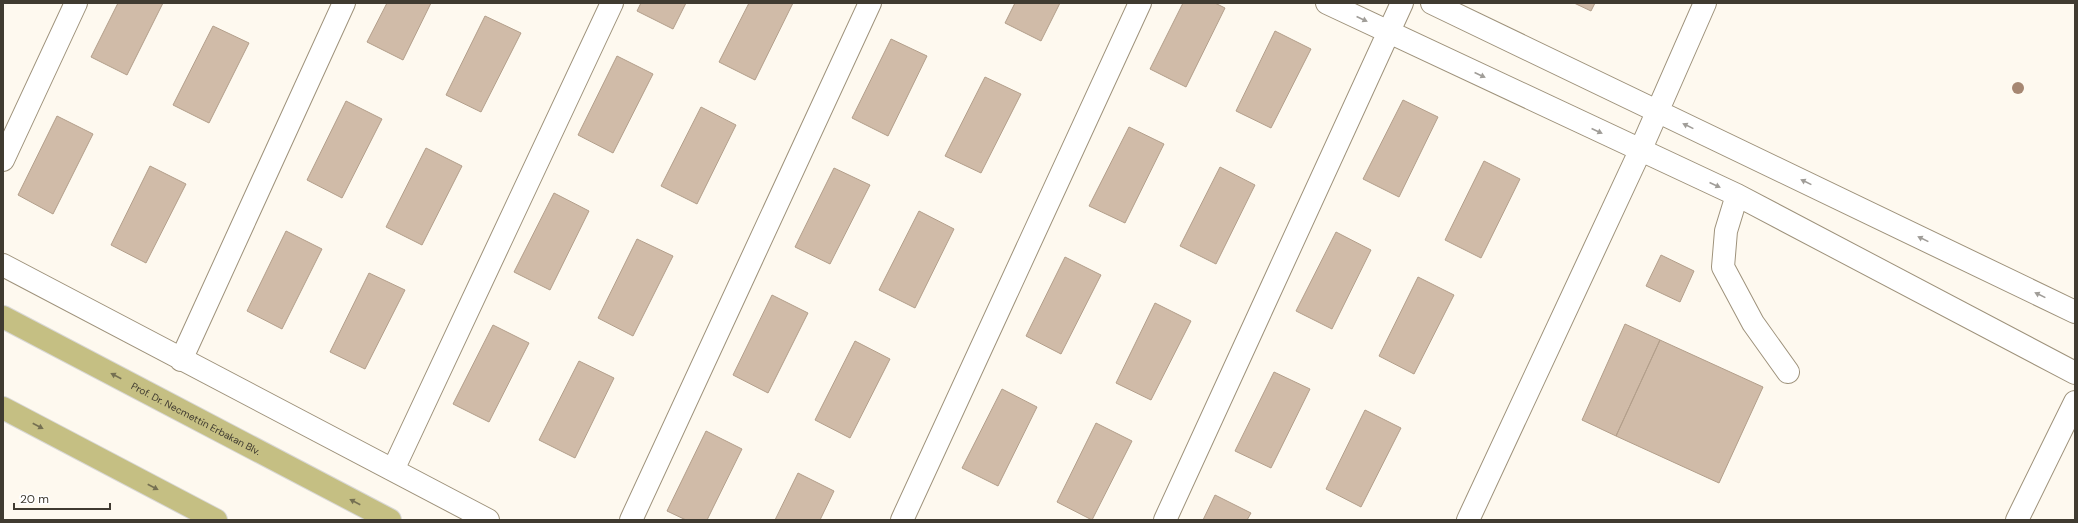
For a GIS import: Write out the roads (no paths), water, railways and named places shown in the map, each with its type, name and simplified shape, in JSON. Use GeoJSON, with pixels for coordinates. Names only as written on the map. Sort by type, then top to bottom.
{"type":"FeatureCollection","features":[{"type":"Feature","properties":{"kind":"main road","name":"Prof. Dr. Necmettin Erbakan Blv."},"geometry":{"type":"LineString","coordinates":[[3,317],[390,520]]}},
{"type":"Feature","properties":{"kind":"main road"},"geometry":{"type":"LineString","coordinates":[[3,408],[216,520]]}},
{"type":"Feature","properties":{"kind":"street"},"geometry":{"type":"LineString","coordinates":[[3,160],[76,3]]}},
{"type":"Feature","properties":{"kind":"street"},"geometry":{"type":"LineString","coordinates":[[181,360],[344,3]]}},
{"type":"Feature","properties":{"kind":"street"},"geometry":{"type":"LineString","coordinates":[[393,470],[612,3]]}},
{"type":"Feature","properties":{"kind":"street"},"geometry":{"type":"LineString","coordinates":[[631,520],[870,3]]}},
{"type":"Feature","properties":{"kind":"street"},"geometry":{"type":"LineString","coordinates":[[902,520],[1140,3]]}},
{"type":"Feature","properties":{"kind":"street"},"geometry":{"type":"LineString","coordinates":[[1327,3],[1640,151],[1737,195],[2075,373]]}},
{"type":"Feature","properties":{"kind":"street"},"geometry":{"type":"LineString","coordinates":[[1164,520],[1390,32],[1402,3]]}},
{"type":"Feature","properties":{"kind":"street"},"geometry":{"type":"LineString","coordinates":[[1432,3],[2075,312]]}},
{"type":"Feature","properties":{"kind":"street"},"geometry":{"type":"LineString","coordinates":[[1468,520],[1640,151],[1705,3]]}},
{"type":"Feature","properties":{"kind":"street"},"geometry":{"type":"LineString","coordinates":[[1737,195],[1726,231],[1723,267],[1753,323],[1788,372]]}},
{"type":"Feature","properties":{"kind":"street"},"geometry":{"type":"LineString","coordinates":[[3,265],[181,360],[488,520]]}},
{"type":"Feature","properties":{"kind":"street"},"geometry":{"type":"LineString","coordinates":[[2017,520],[2075,402]]}}]}
